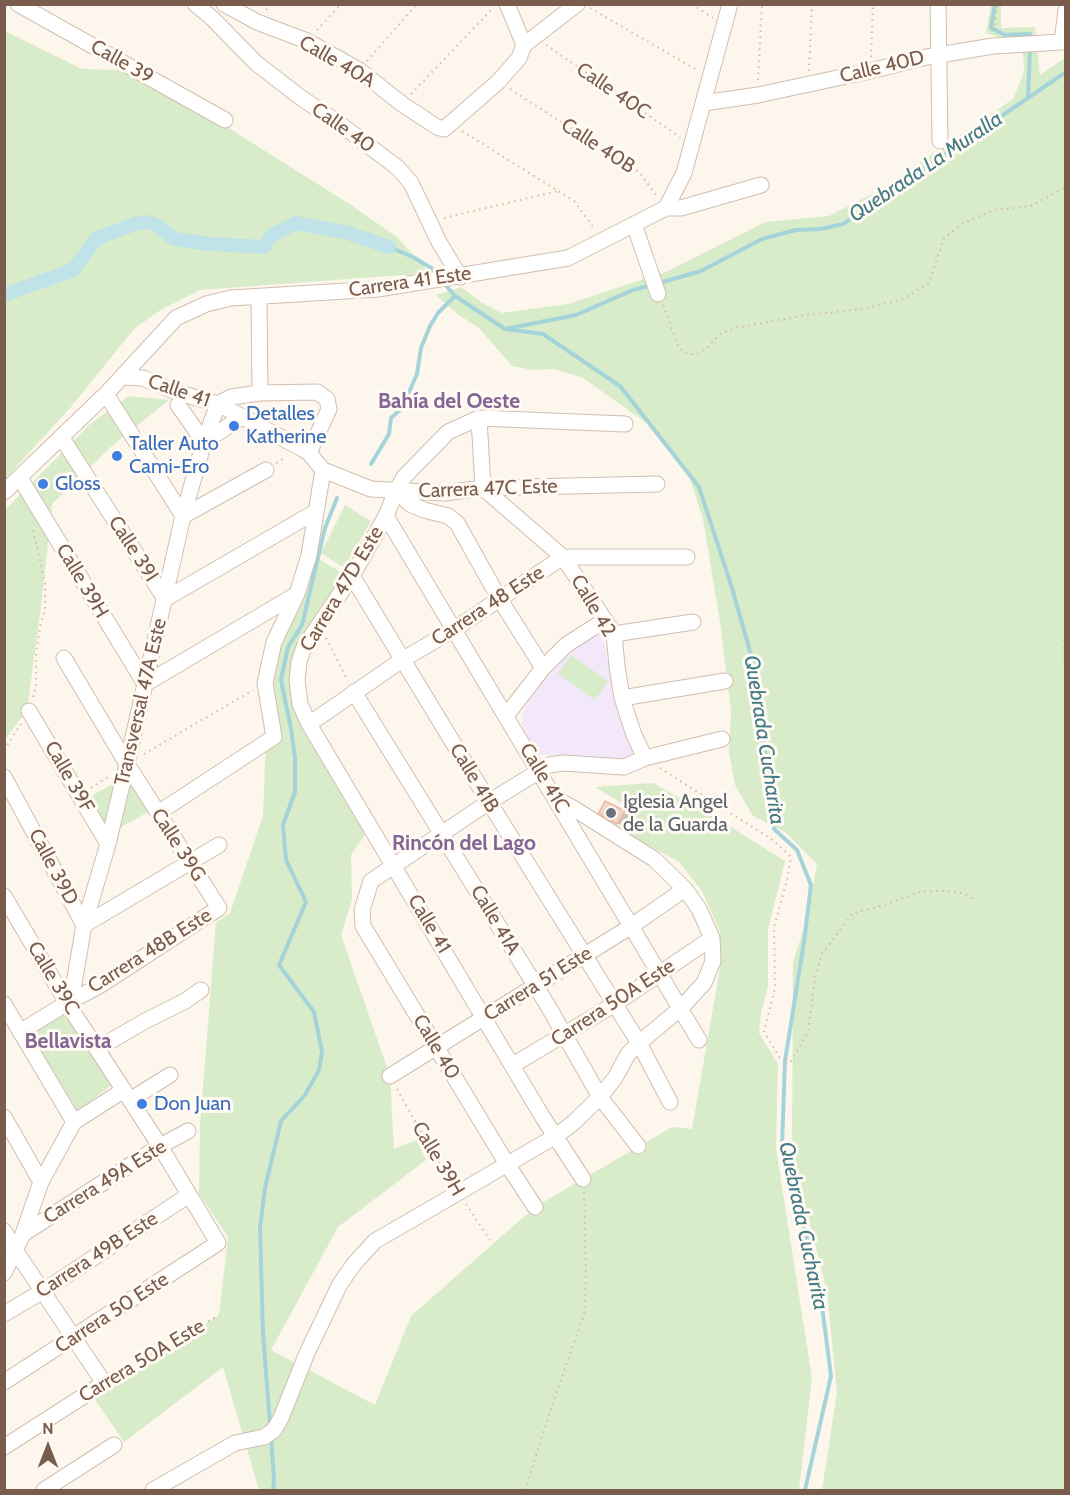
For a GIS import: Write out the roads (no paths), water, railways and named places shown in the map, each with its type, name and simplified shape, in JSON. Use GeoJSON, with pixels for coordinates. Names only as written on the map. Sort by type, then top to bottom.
{"type":"FeatureCollection","features":[{"type":"Feature","properties":{"kind":"street","name":"Calle 39"},"geometry":{"type":"LineString","coordinates":[[18,4],[225,120]]}},
{"type":"Feature","properties":{"kind":"street","name":"Calle 40"},"geometry":{"type":"LineString","coordinates":[[195,4],[256,63],[398,168],[411,183],[455,278]]}},
{"type":"Feature","properties":{"kind":"street","name":"Calle 40A"},"geometry":{"type":"LineString","coordinates":[[224,4],[256,22],[307,41],[359,70],[436,127],[448,127],[498,82],[519,58],[529,41]]}},
{"type":"Feature","properties":{"kind":"street"},"geometry":{"type":"LineString","coordinates":[[507,4],[529,41],[577,4]]}},
{"type":"Feature","properties":{"kind":"street"},"geometry":{"type":"LineString","coordinates":[[730,4],[684,173],[666,208],[681,208],[761,185]]}},
{"type":"Feature","properties":{"kind":"street"},"geometry":{"type":"LineString","coordinates":[[938,4],[940,141]]}},
{"type":"Feature","properties":{"kind":"street","name":"Calle 40D"},"geometry":{"type":"LineString","coordinates":[[704,103],[758,94],[939,55],[993,46],[1062,42],[1065,10]]}},
{"type":"Feature","properties":{"kind":"street","name":"Carrera 41 Este"},"geometry":{"type":"LineString","coordinates":[[4,492],[123,377],[178,317],[206,304],[223,300],[378,289],[568,258],[666,208]]}},
{"type":"Feature","properties":{"kind":"street"},"geometry":{"type":"LineString","coordinates":[[634,224],[658,294]]}},
{"type":"Feature","properties":{"kind":"street"},"geometry":{"type":"LineString","coordinates":[[259,297],[260,393]]}},
{"type":"Feature","properties":{"kind":"street","name":"Calle 41"},"geometry":{"type":"LineString","coordinates":[[123,377],[143,378],[176,392],[218,404],[305,451],[323,470]]}},
{"type":"Feature","properties":{"kind":"street"},"geometry":{"type":"LineString","coordinates":[[218,404],[231,397],[260,393],[317,392],[327,399],[329,409],[305,451]]}},
{"type":"Feature","properties":{"kind":"street"},"geometry":{"type":"LineString","coordinates":[[106,394],[183,516],[266,470]]}},
{"type":"Feature","properties":{"kind":"street","name":"Transversal 47A Este"},"geometry":{"type":"LineString","coordinates":[[69,1002],[84,925],[128,764],[183,516],[204,442],[218,404]]}},
{"type":"Feature","properties":{"kind":"street"},"geometry":{"type":"LineString","coordinates":[[178,405],[204,442],[242,417]]}},
{"type":"Feature","properties":{"kind":"street"},"geometry":{"type":"LineString","coordinates":[[483,488],[479,418],[625,424]]}},
{"type":"Feature","properties":{"kind":"street","name":"Carrera 47D Este"},"geometry":{"type":"LineString","coordinates":[[299,662],[304,647],[352,576],[387,516],[404,477],[448,432],[479,418]]}},
{"type":"Feature","properties":{"kind":"street","name":"Calle 39I"},"geometry":{"type":"LineString","coordinates":[[62,438],[165,599]]}},
{"type":"Feature","properties":{"kind":"street"},"geometry":{"type":"LineString","coordinates":[[158,813],[274,737],[266,683],[274,642],[297,594],[309,555],[323,470]]}},
{"type":"Feature","properties":{"kind":"street","name":"Carrera 47C Este"},"geometry":{"type":"LineString","coordinates":[[323,470],[371,489],[396,491],[444,493],[483,488],[657,484]]}},
{"type":"Feature","properties":{"kind":"street","name":"Calle 39H"},"geometry":{"type":"LineString","coordinates":[[20,478],[144,684]]}},
{"type":"Feature","properties":{"kind":"street","name":"Calle 42"},"geometry":{"type":"LineString","coordinates":[[483,488],[563,557],[614,634],[616,666],[622,698],[634,735],[645,758]]}},
{"type":"Feature","properties":{"kind":"street"},"geometry":{"type":"LineString","coordinates":[[396,491],[410,504],[448,516],[457,523],[499,598],[543,668]]}},
{"type":"Feature","properties":{"kind":"street"},"geometry":{"type":"LineString","coordinates":[[165,599],[315,512]]}},
{"type":"Feature","properties":{"kind":"street","name":"Calle 41C"},"geometry":{"type":"LineString","coordinates":[[387,516],[699,1040]]}},
{"type":"Feature","properties":{"kind":"street","name":"Carrera 48 Este"},"geometry":{"type":"LineString","coordinates":[[309,724],[402,660],[453,630],[563,557],[687,557]]}},
{"type":"Feature","properties":{"kind":"street","name":"Calle 41B"},"geometry":{"type":"LineString","coordinates":[[352,576],[639,1043],[670,1102]]}},
{"type":"Feature","properties":{"kind":"street","name":"Carrera 47D Este"},"geometry":{"type":"LineString","coordinates":[[144,684],[297,594]]}},
{"type":"Feature","properties":{"kind":"street"},"geometry":{"type":"LineString","coordinates":[[506,716],[543,668],[566,645],[605,620]]}},
{"type":"Feature","properties":{"kind":"street"},"geometry":{"type":"LineString","coordinates":[[614,634],[693,622]]}},
{"type":"Feature","properties":{"kind":"street","name":"Calle 39G"},"geometry":{"type":"LineString","coordinates":[[64,658],[219,908]]}},
{"type":"Feature","properties":{"kind":"street","name":"Calle 41"},"geometry":{"type":"LineString","coordinates":[[299,662],[297,680],[300,704],[309,724],[583,1179]]}},
{"type":"Feature","properties":{"kind":"street"},"geometry":{"type":"LineString","coordinates":[[622,698],[725,681]]}},
{"type":"Feature","properties":{"kind":"street","name":"Calle 41A"},"geometry":{"type":"LineString","coordinates":[[354,692],[535,985],[600,1097],[638,1146]]}},
{"type":"Feature","properties":{"kind":"street","name":"Calle 39F"},"geometry":{"type":"LineString","coordinates":[[29,711],[108,844]]}},
{"type":"Feature","properties":{"kind":"street"},"geometry":{"type":"LineString","coordinates":[[394,865],[549,765],[564,763],[624,767],[645,758],[722,739]]}},
{"type":"Feature","properties":{"kind":"street","name":"Calle 39D"},"geometry":{"type":"LineString","coordinates":[[4,777],[84,925]]}},
{"type":"Feature","properties":{"kind":"street"},"geometry":{"type":"LineString","coordinates":[[162,1488],[235,1443],[269,1434],[332,1301],[354,1264],[375,1241],[459,1194],[556,1136],[573,1123],[600,1097],[615,1078],[628,1054],[681,1008],[704,983],[713,961],[712,938],[699,909],[685,889],[654,859],[558,801]]}},
{"type":"Feature","properties":{"kind":"street"},"geometry":{"type":"LineString","coordinates":[[84,925],[219,845]]}},
{"type":"Feature","properties":{"kind":"street","name":"Calle 40"},"geometry":{"type":"LineString","coordinates":[[394,865],[370,881],[362,910],[363,926],[535,1207]]}},
{"type":"Feature","properties":{"kind":"street","name":"Carrera 51 Este"},"geometry":{"type":"LineString","coordinates":[[390,1076],[630,927],[685,889]]}},
{"type":"Feature","properties":{"kind":"street","name":"Calle 39C"},"geometry":{"type":"LineString","coordinates":[[4,896],[218,1243]]}},
{"type":"Feature","properties":{"kind":"street","name":"Carrera 48B Este"},"geometry":{"type":"LineString","coordinates":[[20,1032],[99,986],[219,908]]}},
{"type":"Feature","properties":{"kind":"street","name":"Carrera 50A Este"},"geometry":{"type":"LineString","coordinates":[[513,1065],[615,1004],[712,938]]}},
{"type":"Feature","properties":{"kind":"street"},"geometry":{"type":"LineString","coordinates":[[97,1049],[201,990]]}},
{"type":"Feature","properties":{"kind":"street"},"geometry":{"type":"LineString","coordinates":[[4,1004],[74,1122]]}},
{"type":"Feature","properties":{"kind":"street"},"geometry":{"type":"LineString","coordinates":[[4,1273],[23,1234],[41,1182],[74,1122],[170,1075]]}},
{"type":"Feature","properties":{"kind":"street"},"geometry":{"type":"LineString","coordinates":[[4,1117],[41,1182]]}},
{"type":"Feature","properties":{"kind":"street","name":"Carrera 49A Este"},"geometry":{"type":"LineString","coordinates":[[23,1234],[160,1146],[188,1131]]}},
{"type":"Feature","properties":{"kind":"street","name":"Carrera 49B Este"},"geometry":{"type":"LineString","coordinates":[[4,1314],[189,1195]]}},
{"type":"Feature","properties":{"kind":"street"},"geometry":{"type":"LineString","coordinates":[[4,1231],[74,1338]]}},
{"type":"Feature","properties":{"kind":"street","name":"Carrera 50 Este"},"geometry":{"type":"LineString","coordinates":[[4,1382],[218,1243]]}},
{"type":"Feature","properties":{"kind":"street","name":"Carrera 50A Este"},"geometry":{"type":"LineString","coordinates":[[4,1447],[104,1383],[74,1338]]}},
{"type":"Feature","properties":{"kind":"street"},"geometry":{"type":"LineString","coordinates":[[44,1491],[114,1445]]}},
{"type":"Feature","properties":{"kind":"waterway"},"geometry":{"type":"LineString","coordinates":[[995,4],[991,28],[1005,35],[1030,34],[1030,42]]}},
{"type":"Feature","properties":{"kind":"waterway"},"geometry":{"type":"LineString","coordinates":[[1028,98],[1030,49]]}},
{"type":"Feature","properties":{"kind":"waterway","name":"Quebrada La Muralla"},"geometry":{"type":"LineString","coordinates":[[659,283],[701,271],[762,239],[796,230],[821,229],[843,224],[1066,72]]}},
{"type":"Feature","properties":{"kind":"waterway"},"geometry":{"type":"LineString","coordinates":[[4,295],[73,270],[97,238],[138,223],[147,222],[158,226],[174,239],[264,247],[271,236],[296,223],[345,232],[389,247]]}},
{"type":"Feature","properties":{"kind":"waterway","name":"Quebrada La Muralla"},"geometry":{"type":"LineString","coordinates":[[389,247],[413,257],[437,274]]}},
{"type":"Feature","properties":{"kind":"waterway","name":"Quebrada La Muralla"},"geometry":{"type":"LineString","coordinates":[[443,282],[455,296],[505,329],[576,315],[633,290],[652,285]]}},
{"type":"Feature","properties":{"kind":"waterway"},"geometry":{"type":"LineString","coordinates":[[371,464],[389,434],[391,418],[402,408],[417,374],[421,348],[430,326],[438,313],[455,296]]}},
{"type":"Feature","properties":{"kind":"waterway","name":"Quebrada Cucharita"},"geometry":{"type":"LineString","coordinates":[[505,329],[543,334],[620,386],[699,487],[732,588],[755,669],[774,829],[797,850],[811,885],[785,1061],[782,1146],[819,1283],[831,1376],[805,1490]]}},
{"type":"Feature","properties":{"kind":"waterway"},"geometry":{"type":"LineString","coordinates":[[270,1424],[263,1333],[260,1228],[265,1188],[281,1121],[305,1095],[319,1070],[322,1052],[314,1012],[279,965],[306,902],[286,860],[283,825],[295,792],[295,758],[281,680],[288,647],[302,625],[325,528],[337,498]]}},
{"type":"Feature","properties":{"kind":"waterway"},"geometry":{"type":"LineString","coordinates":[[271,1437],[273,1490]]}},
{"type":"Feature","properties":{"kind":"place","name":"Detalles Katherine"},"geometry":{"type":"Point","coordinates":[234,426]}},
{"type":"Feature","properties":{"kind":"place","name":"Taller Auto Cami-Ero"},"geometry":{"type":"Point","coordinates":[117,456]}},
{"type":"Feature","properties":{"kind":"place","name":"Gloss"},"geometry":{"type":"Point","coordinates":[43,484]}},
{"type":"Feature","properties":{"kind":"place","name":"Iglesia Angel de la Guarda"},"geometry":{"type":"Point","coordinates":[611,813]}},
{"type":"Feature","properties":{"kind":"place","name":"Don Juan"},"geometry":{"type":"Point","coordinates":[142,1104]}},
{"type":"Feature","properties":{"kind":"district","name":"Bahía del Oeste"},"geometry":{"type":"Point","coordinates":[449,402]}},
{"type":"Feature","properties":{"kind":"district","name":"Rincón del Lago"},"geometry":{"type":"Point","coordinates":[464,844]}},
{"type":"Feature","properties":{"kind":"district","name":"Bellavista"},"geometry":{"type":"Point","coordinates":[68,1042]}}]}
